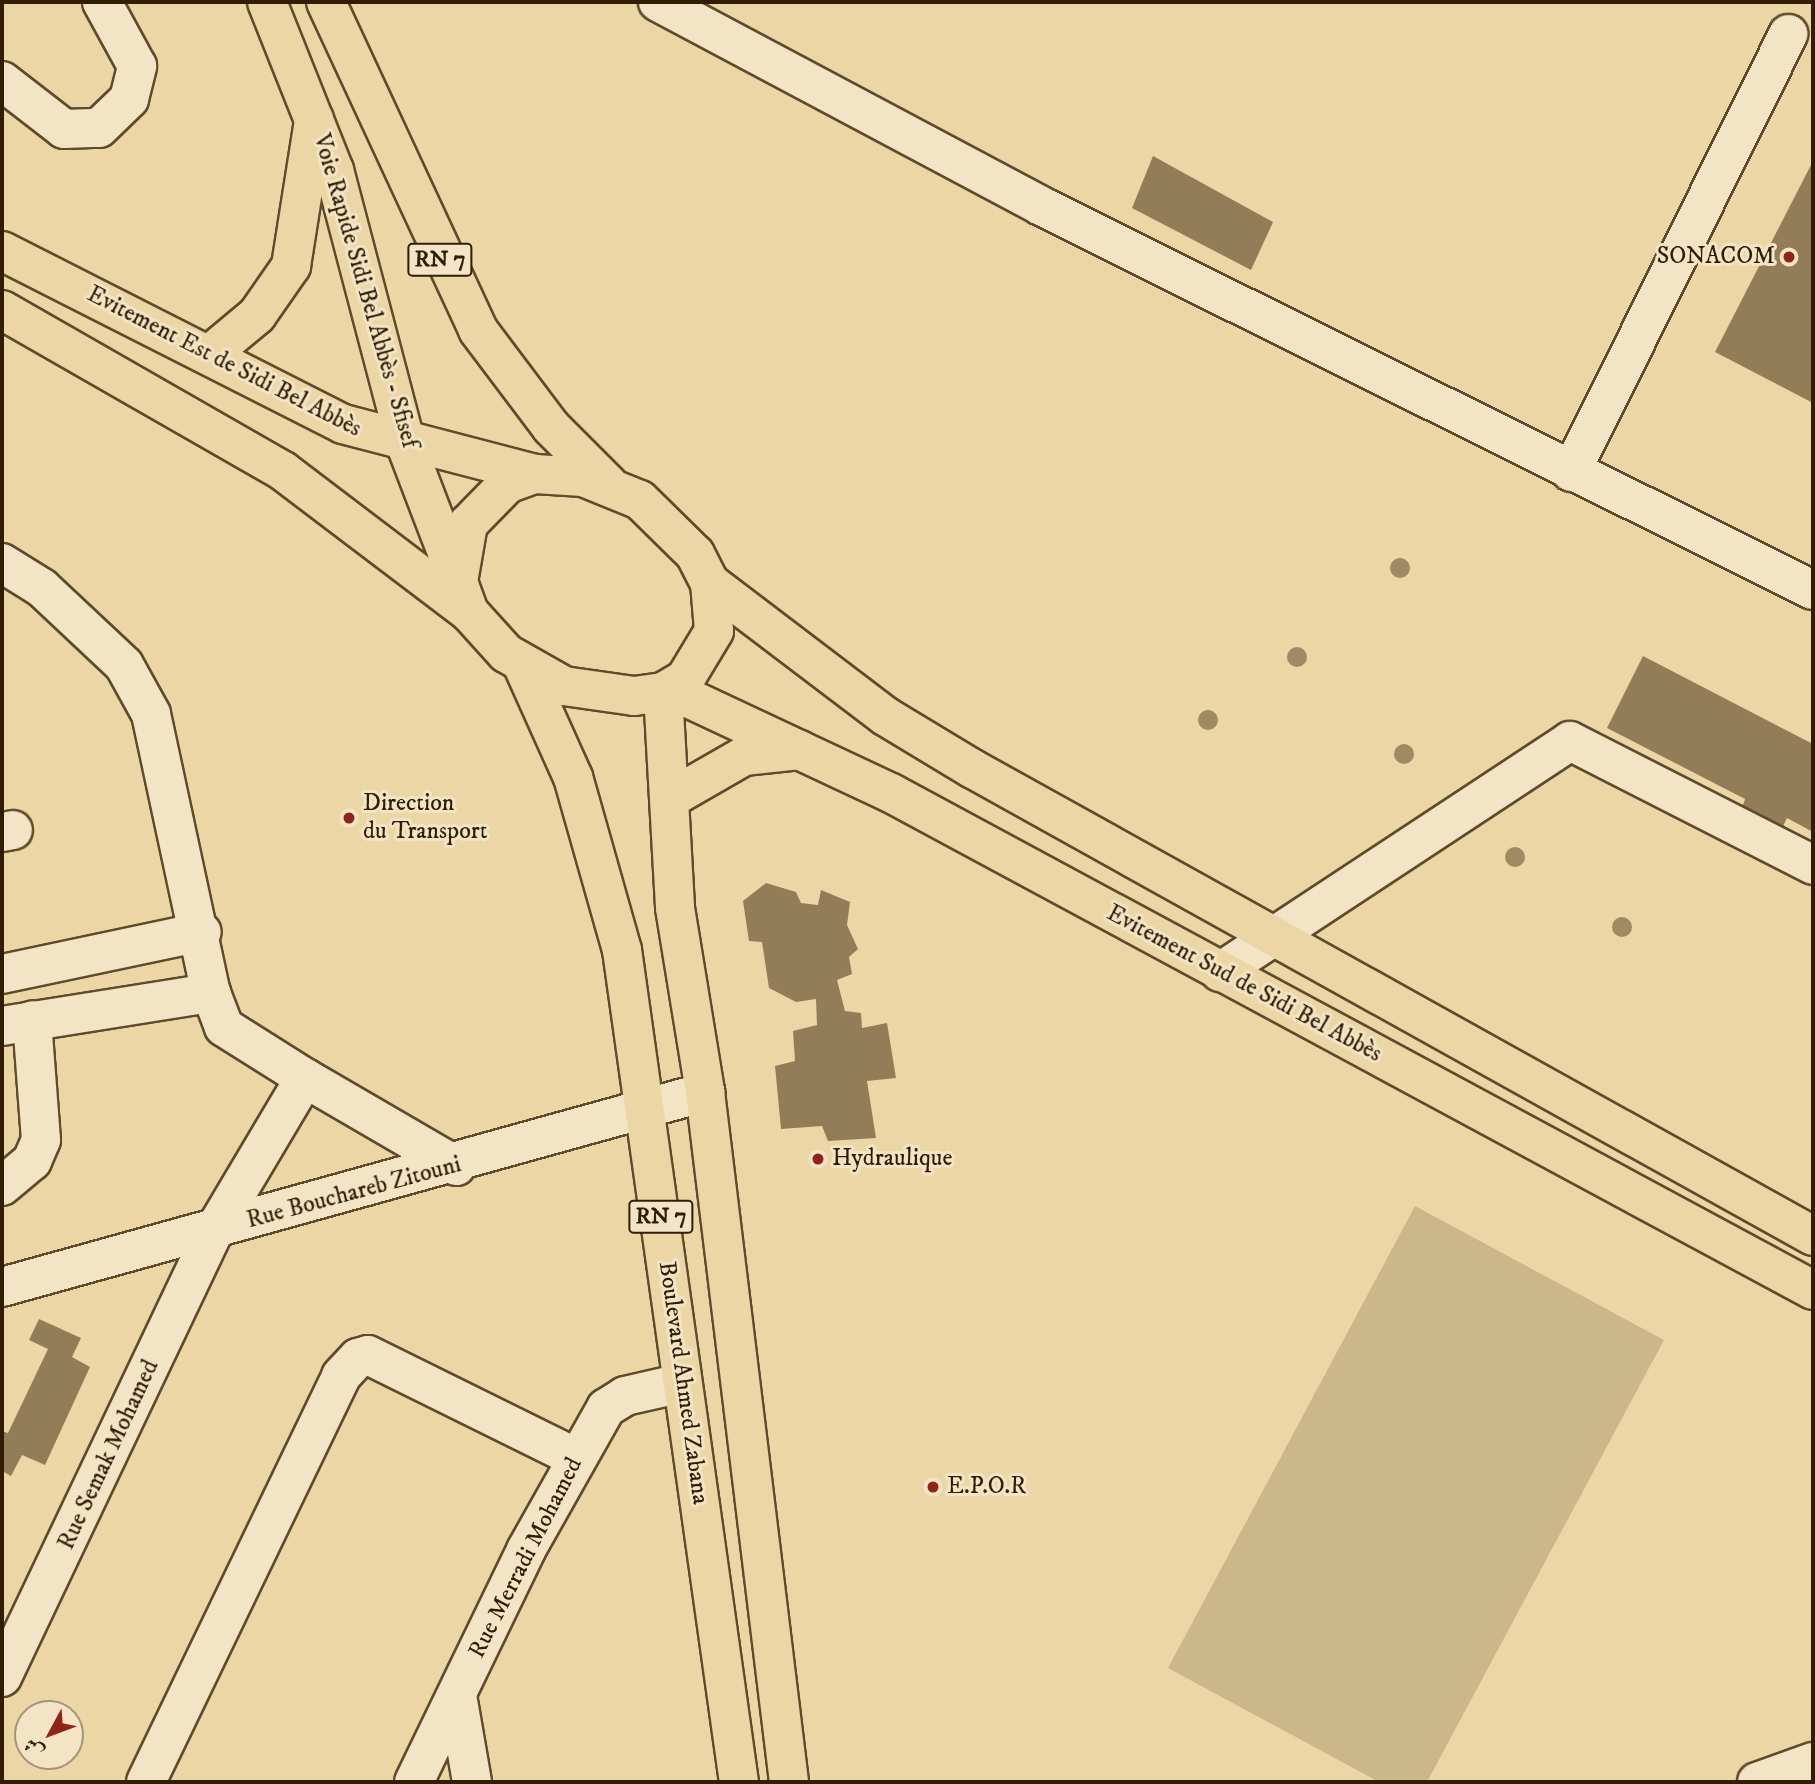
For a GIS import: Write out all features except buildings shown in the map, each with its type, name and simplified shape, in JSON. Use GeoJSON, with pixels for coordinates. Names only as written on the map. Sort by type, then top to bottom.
{"type":"FeatureCollection","features":[{"type":"Feature","properties":{"kind":"main road","name":"Voie Rapide Sidi Bel Abbès - Sfisef"},"geometry":{"type":"LineString","coordinates":[[267,2],[315,115],[350,222],[406,445],[464,597]]}},
{"type":"Feature","properties":{"kind":"main road","name":"RN 7"},"geometry":{"type":"LineString","coordinates":[[326,2],[478,330],[551,427],[608,484]]}},
{"type":"Feature","properties":{"kind":"main road"},"geometry":{"type":"LineString","coordinates":[[209,355],[257,315],[291,265],[315,115]]}},
{"type":"Feature","properties":{"kind":"main road","name":"Evitement Est de Sidi Bel Abbès"},"geometry":{"type":"LineString","coordinates":[[2,251],[343,424],[406,445],[535,474]]}},
{"type":"Feature","properties":{"kind":"main road"},"geometry":{"type":"LineString","coordinates":[[2,310],[283,471],[464,597],[523,666],[599,694],[666,690],[685,679],[708,647],[713,631],[710,583]]}},
{"type":"Feature","properties":{"kind":"main road"},"geometry":{"type":"LineString","coordinates":[[464,597],[468,524],[507,484],[535,474],[608,484],[668,521],[710,583],[885,716],[1268,936],[1813,1236]]}},
{"type":"Feature","properties":{"kind":"main road","name":"Boulevard Ahmed Zabana"},"geometry":{"type":"LineString","coordinates":[[523,666],[573,777],[603,867],[647,1108],[682,1383],[739,1782]]}},
{"type":"Feature","properties":{"kind":"main road","name":"RN 7"},"geometry":{"type":"LineString","coordinates":[[666,690],[675,908],[705,1091],[789,1782]]}},
{"type":"Feature","properties":{"kind":"main road","name":"Evitement Sud de Sidi Bel Abbès"},"geometry":{"type":"LineString","coordinates":[[666,690],[801,750],[1813,1290]]}},
{"type":"Feature","properties":{"kind":"main road"},"geometry":{"type":"LineString","coordinates":[[671,798],[744,756],[801,750]]}},
{"type":"Feature","properties":{"kind":"main road"},"geometry":{"type":"LineString","coordinates":[[664,1244],[723,1234]]}},
{"type":"Feature","properties":{"kind":"main road"},"geometry":{"type":"LineString","coordinates":[[701,1516],[756,1507]]}},
{"type":"Feature","properties":{"kind":"street"},"geometry":{"type":"LineString","coordinates":[[2,81],[64,129],[99,128],[129,99],[137,66],[102,2]]}},
{"type":"Feature","properties":{"kind":"street"},"geometry":{"type":"LineString","coordinates":[[658,2],[1041,206],[1571,472],[1813,590]]}},
{"type":"Feature","properties":{"kind":"street"},"geometry":{"type":"LineString","coordinates":[[1571,472],[1788,34]]}},
{"type":"Feature","properties":{"kind":"street"},"geometry":{"type":"LineString","coordinates":[[2,563],[87,625],[124,665],[151,714],[202,932],[211,993],[230,1036],[456,1166]]}},
{"type":"Feature","properties":{"kind":"street"},"geometry":{"type":"LineString","coordinates":[[1220,972],[1268,936],[1570,741],[1813,866]]}},
{"type":"Feature","properties":{"kind":"street"},"geometry":{"type":"LineString","coordinates":[[2,974],[202,932]]}},
{"type":"Feature","properties":{"kind":"street"},"geometry":{"type":"LineString","coordinates":[[2,1186],[32,1161],[41,1140],[17,1023],[211,993]]}},
{"type":"Feature","properties":{"kind":"street","name":"Rue Semak Mohamed"},"geometry":{"type":"LineString","coordinates":[[2,1677],[214,1231],[305,1078]]}},
{"type":"Feature","properties":{"kind":"street","name":"Rue Bouchareb Zitouni"},"geometry":{"type":"LineString","coordinates":[[2,1287],[456,1166],[705,1091]]}},
{"type":"Feature","properties":{"kind":"street"},"geometry":{"type":"LineString","coordinates":[[146,1782],[341,1377],[358,1358],[368,1355],[576,1458]]}},
{"type":"Feature","properties":{"kind":"street","name":"Rue Merradi Mohamed"},"geometry":{"type":"LineString","coordinates":[[414,1782],[576,1458],[615,1401],[682,1383]]}},
{"type":"Feature","properties":{"kind":"street"},"geometry":{"type":"LineString","coordinates":[[457,1695],[472,1782]]}},
{"type":"Feature","properties":{"kind":"street"},"geometry":{"type":"LineString","coordinates":[[1757,1782],[1813,1762]]}},
{"type":"Feature","properties":{"kind":"shaded area"},"geometry":{"type":"Polygon","coordinates":[[[1415,1206],[1664,1340],[1427,1782],[1379,1782],[1168,1668],[1415,1206]]]}},
{"type":"Feature","properties":{"kind":"place","name":"SONACOM"},"geometry":{"type":"Point","coordinates":[1789,257]}},
{"type":"Feature","properties":{"kind":"place","name":"Direction du Transport"},"geometry":{"type":"Point","coordinates":[349,818]}},
{"type":"Feature","properties":{"kind":"place","name":"Hydraulique"},"geometry":{"type":"Point","coordinates":[818,1159]}},
{"type":"Feature","properties":{"kind":"place","name":"E.P.O.R"},"geometry":{"type":"Point","coordinates":[933,1487]}}]}
